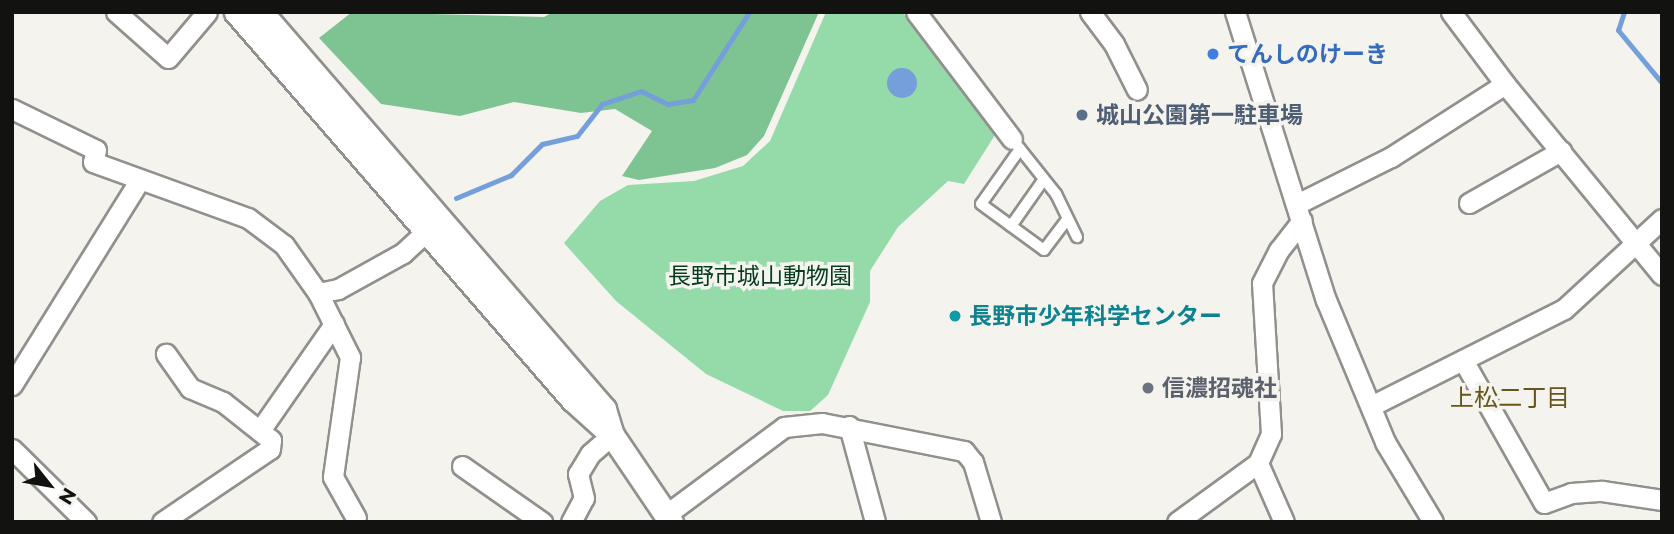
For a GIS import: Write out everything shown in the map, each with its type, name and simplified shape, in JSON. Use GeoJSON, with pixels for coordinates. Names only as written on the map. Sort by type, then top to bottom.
{"type":"FeatureCollection","features":[{"type":"Feature","properties":{"kind":"street"},"geometry":{"type":"LineString","coordinates":[[116,12],[168,58],[207,12]]}},
{"type":"Feature","properties":{"kind":"street"},"geometry":{"type":"LineString","coordinates":[[236,12],[572,399],[612,436],[669,518],[785,427],[849,426],[964,451],[973,462],[991,522]]}},
{"type":"Feature","properties":{"kind":"street"},"geometry":{"type":"LineString","coordinates":[[261,12],[604,409],[612,436]]}},
{"type":"Feature","properties":{"kind":"street"},"geometry":{"type":"LineString","coordinates":[[1090,12],[1114,44],[1137,90]]}},
{"type":"Feature","properties":{"kind":"street"},"geometry":{"type":"LineString","coordinates":[[1235,12],[1301,212],[1326,299],[1385,442],[1433,522]]}},
{"type":"Feature","properties":{"kind":"street"},"geometry":{"type":"LineString","coordinates":[[1451,12],[1505,84],[1662,275]]}},
{"type":"Feature","properties":{"kind":"street"},"geometry":{"type":"LineString","coordinates":[[918,13],[1016,144]]}},
{"type":"Feature","properties":{"kind":"street"},"geometry":{"type":"LineString","coordinates":[[1180,521],[1258,463],[1271,435],[1272,405],[1262,284],[1301,212],[1505,84]]}},
{"type":"Feature","properties":{"kind":"street"},"geometry":{"type":"LineString","coordinates":[[12,109],[96,150],[93,162],[139,181],[184,192],[248,218],[284,245],[318,293],[350,357],[332,477],[356,518]]}},
{"type":"Feature","properties":{"kind":"street"},"geometry":{"type":"LineString","coordinates":[[1469,203],[1560,151]]}},
{"type":"Feature","properties":{"kind":"street"},"geometry":{"type":"LineString","coordinates":[[12,384],[139,181]]}},
{"type":"Feature","properties":{"kind":"street"},"geometry":{"type":"LineString","coordinates":[[1371,406],[1564,309],[1662,219]]}},
{"type":"Feature","properties":{"kind":"street"},"geometry":{"type":"LineString","coordinates":[[318,293],[338,289],[403,253],[427,231]]}},
{"type":"Feature","properties":{"kind":"street"},"geometry":{"type":"LineString","coordinates":[[261,429],[334,324]]}},
{"type":"Feature","properties":{"kind":"street"},"geometry":{"type":"LineString","coordinates":[[162,522],[270,449],[271,440],[261,429],[223,402],[190,388],[166,354]]}},
{"type":"Feature","properties":{"kind":"street"},"geometry":{"type":"LineString","coordinates":[[1463,360],[1544,503],[1571,493],[1602,491],[1662,500]]}},
{"type":"Feature","properties":{"kind":"street"},"geometry":{"type":"LineString","coordinates":[[849,426],[875,522]]}},
{"type":"Feature","properties":{"kind":"street"},"geometry":{"type":"LineString","coordinates":[[571,522],[584,498],[578,474],[590,454],[612,436]]}},
{"type":"Feature","properties":{"kind":"street"},"geometry":{"type":"LineString","coordinates":[[12,449],[86,522]]}},
{"type":"Feature","properties":{"kind":"street"},"geometry":{"type":"LineString","coordinates":[[1258,463],[1283,522]]}},
{"type":"Feature","properties":{"kind":"street"},"geometry":{"type":"LineString","coordinates":[[462,466],[542,522]]}},
{"type":"Feature","properties":{"kind":"lane"},"geometry":{"type":"LineString","coordinates":[[1068,220],[1044,250],[981,204],[1016,144],[1044,179],[1068,220],[1077,237]]}},
{"type":"Feature","properties":{"kind":"lane"},"geometry":{"type":"LineString","coordinates":[[1011,226],[1044,179]]}},
{"type":"Feature","properties":{"kind":"green space"},"geometry":{"type":"Polygon","coordinates":[[[352,12],[544,17],[553,12],[819,12],[764,136],[747,155],[715,168],[639,180],[622,176],[652,131],[615,109],[581,113],[514,102],[460,116],[381,104],[319,38],[352,12]]]}},
{"type":"Feature","properties":{"kind":"green space","name":"長野市城山動物園"},"geometry":{"type":"Polygon","coordinates":[[[826,12],[902,12],[995,135],[964,184],[948,181],[898,227],[870,271],[870,302],[828,395],[810,411],[783,411],[706,374],[616,301],[564,243],[600,201],[628,185],[694,181],[743,166],[770,141],[826,12]]]}},
{"type":"Feature","properties":{"kind":"water"},"geometry":{"type":"Polygon","coordinates":[[[902,68],[908,69],[916,77],[916,89],[908,97],[902,98],[896,97],[888,89],[887,83],[888,77],[896,69],[902,68]]]}},
{"type":"Feature","properties":{"kind":"waterway"},"geometry":{"type":"LineString","coordinates":[[456,198],[511,175],[542,144],[577,136],[602,104],[641,91],[668,104],[693,100],[749,12]]}},
{"type":"Feature","properties":{"kind":"waterway"},"geometry":{"type":"LineString","coordinates":[[1624,12],[1618,30],[1662,83]]}},
{"type":"Feature","properties":{"kind":"place","name":"てんしのけーき"},"geometry":{"type":"Point","coordinates":[1213,54]}},
{"type":"Feature","properties":{"kind":"place","name":"城山公園第一駐車場"},"geometry":{"type":"Point","coordinates":[1082,115]}},
{"type":"Feature","properties":{"kind":"place","name":"長野市少年科学センター"},"geometry":{"type":"Point","coordinates":[955,316]}},
{"type":"Feature","properties":{"kind":"place","name":"信濃招魂社"},"geometry":{"type":"Point","coordinates":[1148,388]}},
{"type":"Feature","properties":{"kind":"district","name":"上松二丁目"},"geometry":{"type":"Point","coordinates":[1510,398]}}]}
